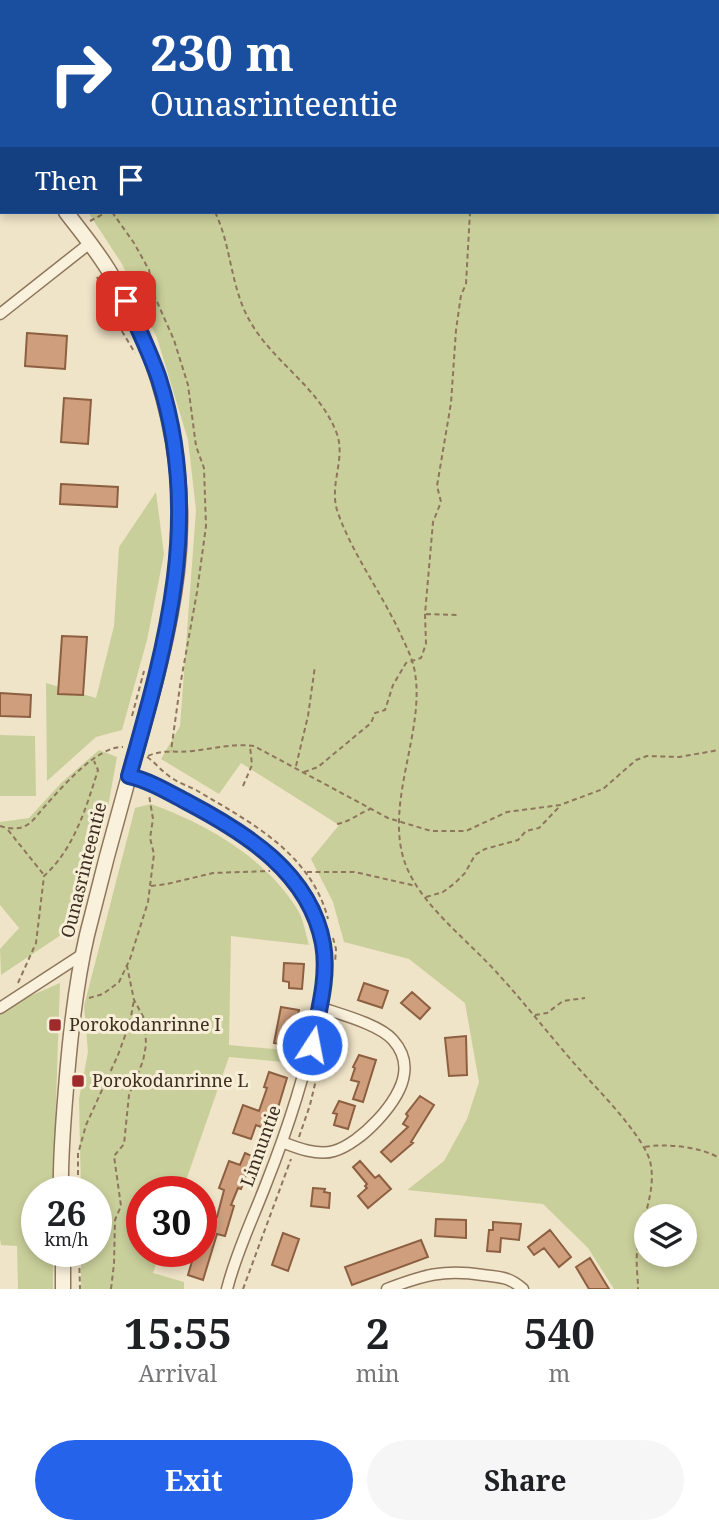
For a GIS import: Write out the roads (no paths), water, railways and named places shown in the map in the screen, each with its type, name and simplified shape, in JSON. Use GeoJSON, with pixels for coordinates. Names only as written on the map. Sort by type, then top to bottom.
{"type":"FeatureCollection","features":[{"type":"Feature","properties":{"kind":"street","name":"Ounasrinteentie"},"geometry":{"type":"LineString","coordinates":[[61,1176],[62,1130],[74,999],[129,776],[159,672],[177,568],[179,501],[171,434],[159,379],[126,301],[90,243],[68,214]]}},
{"type":"Feature","properties":{"kind":"street"},"geometry":{"type":"LineString","coordinates":[[0,314],[90,243]]}},
{"type":"Feature","properties":{"kind":"street","name":"Linnuntie"},"geometry":{"type":"LineString","coordinates":[[129,776],[151,783],[228,825],[265,851],[306,898],[320,929],[325,964],[308,1063],[282,1142],[227,1289]]}},
{"type":"Feature","properties":{"kind":"street"},"geometry":{"type":"LineString","coordinates":[[4,1005],[83,954]]}},
{"type":"Feature","properties":{"kind":"street"},"geometry":{"type":"LineString","coordinates":[[282,1142],[295,1147],[332,1152],[352,1143],[392,1102],[404,1077],[405,1063],[391,1038],[379,1030],[319,1007]]}},
{"type":"Feature","properties":{"kind":"street"},"geometry":{"type":"LineString","coordinates":[[62,1267],[63,1289]]}},
{"type":"Feature","properties":{"kind":"street"},"geometry":{"type":"LineString","coordinates":[[387,1289],[436,1273],[453,1271],[511,1279],[523,1289]]}},
{"type":"Feature","properties":{"kind":"place","name":"Porokodanrinne I"},"geometry":{"type":"Point","coordinates":[55,1025]}},
{"type":"Feature","properties":{"kind":"place","name":"Porokodanrinne L"},"geometry":{"type":"Point","coordinates":[78,1081]}}]}
